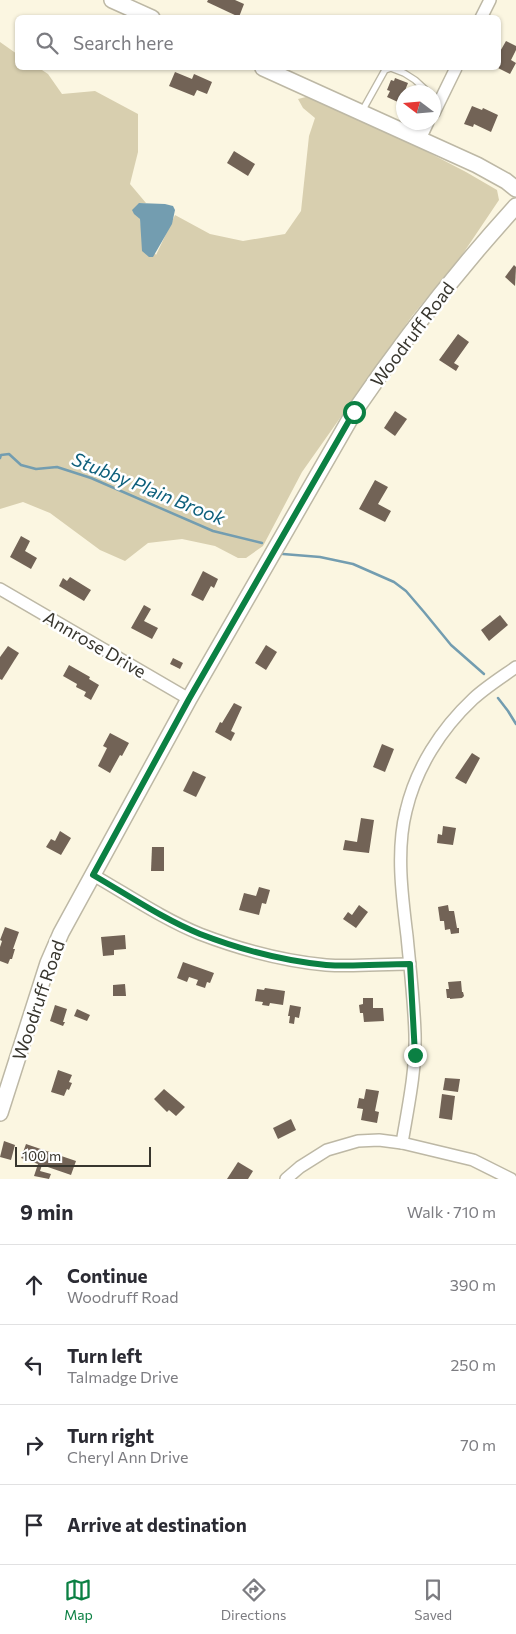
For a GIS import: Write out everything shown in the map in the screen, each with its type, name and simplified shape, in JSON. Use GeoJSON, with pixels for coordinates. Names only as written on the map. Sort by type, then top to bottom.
{"type":"FeatureCollection","features":[{"type":"Feature","properties":{"kind":"street"},"geometry":{"type":"LineString","coordinates":[[112,0],[145,15]]}},
{"type":"Feature","properties":{"kind":"street"},"geometry":{"type":"LineString","coordinates":[[482,15],[490,0]]}},
{"type":"Feature","properties":{"kind":"street"},"geometry":{"type":"LineString","coordinates":[[267,70],[420,139],[506,181],[516,190]]}},
{"type":"Feature","properties":{"kind":"street"},"geometry":{"type":"LineString","coordinates":[[441,92],[455,70]]}},
{"type":"Feature","properties":{"kind":"street"},"geometry":{"type":"LineString","coordinates":[[420,139],[424,130]]}},
{"type":"Feature","properties":{"kind":"street","name":"Woodruff Road"},"geometry":{"type":"LineString","coordinates":[[0,1113],[48,963],[62,933],[189,699],[354,412],[385,367],[445,290],[516,206]]}},
{"type":"Feature","properties":{"kind":"street","name":"Annrose Drive"},"geometry":{"type":"LineString","coordinates":[[0,589],[189,699]]}},
{"type":"Feature","properties":{"kind":"street"},"geometry":{"type":"LineString","coordinates":[[402,1143],[415,1055],[410,964],[401,884],[402,829],[412,788],[432,749],[450,724],[474,698],[516,667]]}},
{"type":"Feature","properties":{"kind":"street"},"geometry":{"type":"LineString","coordinates":[[93,875],[172,920],[199,933],[264,954],[326,965],[410,964]]}},
{"type":"Feature","properties":{"kind":"street"},"geometry":{"type":"LineString","coordinates":[[286,1179],[300,1167],[327,1150],[358,1142],[378,1140],[402,1143],[474,1160],[511,1179]]}},
{"type":"Feature","properties":{"kind":"lane"},"geometry":{"type":"LineString","coordinates":[[361,113],[385,70]]}},
{"type":"Feature","properties":{"kind":"lane"},"geometry":{"type":"LineString","coordinates":[[396,70],[409,76],[420,85]]}},
{"type":"Feature","properties":{"kind":"shaded area"},"geometry":{"type":"Polygon","coordinates":[[[0,42],[15,53],[15,70],[42,70],[48,74],[62,94],[95,91],[138,114],[138,152],[130,184],[146,203],[139,203],[138,215],[142,233],[156,255],[175,215],[210,234],[243,241],[285,234],[301,211],[309,136],[315,118],[303,108],[298,99],[306,97],[391,133],[497,190],[499,200],[462,255],[412,316],[302,472],[263,546],[246,558],[238,558],[215,546],[182,539],[148,543],[125,561],[100,550],[50,513],[23,502],[0,509],[0,42]]]}},
{"type":"Feature","properties":{"kind":"water"},"geometry":{"type":"Polygon","coordinates":[[[139,203],[165,204],[173,206],[175,210],[172,224],[153,257],[149,257],[142,251],[140,219],[132,210],[139,203]]]}},
{"type":"Feature","properties":{"kind":"building"},"geometry":{"type":"Polygon","coordinates":[[[208,0],[235,0],[244,4],[240,15],[235,15],[207,2],[208,0]]]}},
{"type":"Feature","properties":{"kind":"building"},"geometry":{"type":"Polygon","coordinates":[[[506,41],[516,46],[511,60],[516,63],[510,74],[501,70],[501,50],[506,41]]]}},
{"type":"Feature","properties":{"kind":"building"},"geometry":{"type":"Polygon","coordinates":[[[175,72],[192,79],[194,74],[212,82],[207,94],[197,90],[194,96],[169,86],[175,72]]]}},
{"type":"Feature","properties":{"kind":"building"},"geometry":{"type":"Polygon","coordinates":[[[395,78],[408,83],[407,85],[396,85],[396,101],[387,97],[390,91],[387,90],[391,80],[394,81],[395,78]]]}},
{"type":"Feature","properties":{"kind":"building"},"geometry":{"type":"Polygon","coordinates":[[[472,106],[482,110],[483,108],[498,115],[491,132],[474,124],[473,127],[464,124],[472,106]]]}},
{"type":"Feature","properties":{"kind":"building"},"geometry":{"type":"Polygon","coordinates":[[[234,151],[255,164],[248,176],[227,163],[234,151]]]}},
{"type":"Feature","properties":{"kind":"building"},"geometry":{"type":"Polygon","coordinates":[[[514,265],[516,267],[515,286],[505,277],[514,265]]]}},
{"type":"Feature","properties":{"kind":"building"},"geometry":{"type":"Polygon","coordinates":[[[458,334],[469,342],[454,363],[459,366],[456,371],[439,360],[458,334]]]}},
{"type":"Feature","properties":{"kind":"building"},"geometry":{"type":"Polygon","coordinates":[[[395,411],[407,419],[395,436],[384,428],[395,411]]]}},
{"type":"Feature","properties":{"kind":"building"},"geometry":{"type":"Polygon","coordinates":[[[375,480],[388,487],[378,504],[391,511],[385,522],[359,509],[375,480]]]}},
{"type":"Feature","properties":{"kind":"building"},"geometry":{"type":"Polygon","coordinates":[[[21,536],[30,541],[25,551],[37,558],[31,569],[10,557],[21,536]]]}},
{"type":"Feature","properties":{"kind":"building"},"geometry":{"type":"Polygon","coordinates":[[[203,571],[218,579],[214,588],[211,586],[203,601],[191,595],[203,571]]]}},
{"type":"Feature","properties":{"kind":"building"},"geometry":{"type":"Polygon","coordinates":[[[70,577],[91,590],[84,601],[59,586],[63,578],[67,581],[70,577]]]}},
{"type":"Feature","properties":{"kind":"building"},"geometry":{"type":"Polygon","coordinates":[[[144,605],[151,609],[144,621],[158,628],[152,639],[131,628],[144,605]]]}},
{"type":"Feature","properties":{"kind":"building"},"geometry":{"type":"Polygon","coordinates":[[[500,615],[508,625],[489,641],[481,630],[500,615]]]}},
{"type":"Feature","properties":{"kind":"building"},"geometry":{"type":"Polygon","coordinates":[[[266,645],[277,652],[266,670],[255,663],[266,645]]]}},
{"type":"Feature","properties":{"kind":"building"},"geometry":{"type":"Polygon","coordinates":[[[8,646],[19,653],[2,680],[0,679],[0,657],[8,646]]]}},
{"type":"Feature","properties":{"kind":"building"},"geometry":{"type":"Polygon","coordinates":[[[173,658],[183,663],[180,669],[170,664],[173,658]]]}},
{"type":"Feature","properties":{"kind":"building"},"geometry":{"type":"Polygon","coordinates":[[[69,665],[90,677],[89,679],[99,685],[91,700],[84,696],[86,692],[76,687],[77,684],[63,676],[69,665]]]}},
{"type":"Feature","properties":{"kind":"building"},"geometry":{"type":"Polygon","coordinates":[[[234,703],[242,707],[231,731],[235,733],[231,741],[215,732],[234,703]]]}},
{"type":"Feature","properties":{"kind":"building"},"geometry":{"type":"Polygon","coordinates":[[[110,733],[129,743],[110,773],[98,766],[107,748],[103,746],[110,733]]]}},
{"type":"Feature","properties":{"kind":"building"},"geometry":{"type":"Polygon","coordinates":[[[382,744],[394,749],[385,772],[373,767],[382,744]]]}},
{"type":"Feature","properties":{"kind":"building"},"geometry":{"type":"Polygon","coordinates":[[[472,753],[480,758],[466,784],[455,778],[472,753]]]}},
{"type":"Feature","properties":{"kind":"building"},"geometry":{"type":"Polygon","coordinates":[[[193,771],[206,777],[196,797],[183,791],[193,771]]]}},
{"type":"Feature","properties":{"kind":"building"},"geometry":{"type":"Polygon","coordinates":[[[361,818],[374,820],[369,853],[343,850],[345,840],[357,842],[361,818]]]}},
{"type":"Feature","properties":{"kind":"building"},"geometry":{"type":"Polygon","coordinates":[[[443,826],[456,828],[453,845],[437,843],[438,834],[442,835],[443,826]]]}},
{"type":"Feature","properties":{"kind":"building"},"geometry":{"type":"Polygon","coordinates":[[[60,831],[71,838],[61,855],[46,847],[51,839],[55,841],[60,831]]]}},
{"type":"Feature","properties":{"kind":"building"},"geometry":{"type":"Polygon","coordinates":[[[152,847],[164,847],[164,871],[151,871],[152,847]]]}},
{"type":"Feature","properties":{"kind":"building"},"geometry":{"type":"Polygon","coordinates":[[[259,887],[270,890],[266,904],[262,903],[259,915],[239,910],[244,893],[256,896],[259,887]]]}},
{"type":"Feature","properties":{"kind":"building"},"geometry":{"type":"Polygon","coordinates":[[[359,905],[368,912],[356,928],[343,919],[348,912],[352,915],[359,905]]]}},
{"type":"Feature","properties":{"kind":"building"},"geometry":{"type":"Polygon","coordinates":[[[448,905],[449,911],[454,911],[459,933],[451,934],[450,929],[445,930],[444,921],[440,921],[438,907],[448,905]]]}},
{"type":"Feature","properties":{"kind":"building"},"geometry":{"type":"Polygon","coordinates":[[[5,927],[19,932],[13,949],[15,949],[12,959],[10,959],[8,964],[0,961],[2,941],[0,940],[5,927]]]}},
{"type":"Feature","properties":{"kind":"building"},"geometry":{"type":"Polygon","coordinates":[[[125,935],[126,949],[114,950],[114,955],[103,956],[101,937],[125,935]]]}},
{"type":"Feature","properties":{"kind":"building"},"geometry":{"type":"Polygon","coordinates":[[[183,962],[214,973],[210,983],[207,982],[205,988],[196,985],[198,980],[189,977],[187,982],[177,978],[183,962]]]}},
{"type":"Feature","properties":{"kind":"building"},"geometry":{"type":"Polygon","coordinates":[[[461,981],[464,996],[462,998],[447,998],[446,989],[449,989],[448,982],[461,981]]]}},
{"type":"Feature","properties":{"kind":"building"},"geometry":{"type":"Polygon","coordinates":[[[125,984],[126,996],[113,996],[113,985],[125,984]]]}},
{"type":"Feature","properties":{"kind":"building"},"geometry":{"type":"Polygon","coordinates":[[[265,988],[285,991],[283,1005],[270,1003],[269,1006],[262,1005],[263,1002],[255,1001],[257,989],[264,990],[265,988]]]}},
{"type":"Feature","properties":{"kind":"building"},"geometry":{"type":"Polygon","coordinates":[[[363,998],[373,998],[373,1008],[383,1008],[384,1021],[364,1022],[363,1013],[360,1013],[359,1005],[363,1004],[363,998]]]}},
{"type":"Feature","properties":{"kind":"building"},"geometry":{"type":"Polygon","coordinates":[[[55,1005],[67,1009],[63,1026],[50,1021],[55,1005]]]}},
{"type":"Feature","properties":{"kind":"building"},"geometry":{"type":"Polygon","coordinates":[[[290,1005],[301,1007],[299,1018],[295,1017],[294,1024],[289,1023],[290,1005]]]}},
{"type":"Feature","properties":{"kind":"building"},"geometry":{"type":"Polygon","coordinates":[[[77,1009],[90,1015],[87,1021],[74,1016],[77,1009]]]}},
{"type":"Feature","properties":{"kind":"building"},"geometry":{"type":"Polygon","coordinates":[[[58,1070],[72,1075],[69,1082],[72,1083],[64,1096],[51,1092],[58,1070]]]}},
{"type":"Feature","properties":{"kind":"building"},"geometry":{"type":"Polygon","coordinates":[[[445,1078],[460,1079],[458,1092],[443,1090],[445,1078]]]}},
{"type":"Feature","properties":{"kind":"building"},"geometry":{"type":"Polygon","coordinates":[[[164,1089],[185,1107],[176,1116],[169,1110],[167,1112],[154,1099],[164,1089]]]}},
{"type":"Feature","properties":{"kind":"building"},"geometry":{"type":"Polygon","coordinates":[[[366,1089],[379,1091],[375,1111],[379,1112],[377,1123],[361,1120],[363,1109],[357,1108],[359,1098],[364,1099],[366,1089]]]}},
{"type":"Feature","properties":{"kind":"building"},"geometry":{"type":"Polygon","coordinates":[[[442,1094],[455,1096],[452,1120],[439,1118],[442,1094]]]}},
{"type":"Feature","properties":{"kind":"building"},"geometry":{"type":"Polygon","coordinates":[[[291,1119],[296,1130],[278,1139],[273,1128],[291,1119]]]}},
{"type":"Feature","properties":{"kind":"building"},"geometry":{"type":"Polygon","coordinates":[[[4,1141],[15,1145],[11,1160],[0,1157],[4,1141]]]}},
{"type":"Feature","properties":{"kind":"building"},"geometry":{"type":"Polygon","coordinates":[[[26,1144],[76,1161],[71,1175],[42,1165],[40,1171],[51,1174],[49,1179],[34,1176],[38,1164],[21,1158],[26,1144]]]}},
{"type":"Feature","properties":{"kind":"building"},"geometry":{"type":"Polygon","coordinates":[[[238,1162],[253,1171],[248,1179],[227,1179],[238,1162]]]}},
{"type":"Feature","properties":{"kind":"waterway","name":"Stubby Plain Brook"},"geometry":{"type":"LineString","coordinates":[[0,458],[1,455],[9,454],[21,465],[36,469],[57,467],[91,478],[213,531],[262,543]]}},
{"type":"Feature","properties":{"kind":"waterway","name":"Stubby Plain Brook"},"geometry":{"type":"LineString","coordinates":[[283,554],[320,557],[353,564],[394,582],[406,591],[451,645],[484,674]]}},
{"type":"Feature","properties":{"kind":"waterway","name":"Stubby Plain Brook"},"geometry":{"type":"LineString","coordinates":[[498,698],[516,724]]}},
{"type":"Feature","properties":{"kind":"route"},"geometry":{"type":"LineString","coordinates":[[354,412],[189,699],[93,875],[172,920],[228,944],[273,956],[326,965],[410,964],[415,1055]]}}]}
